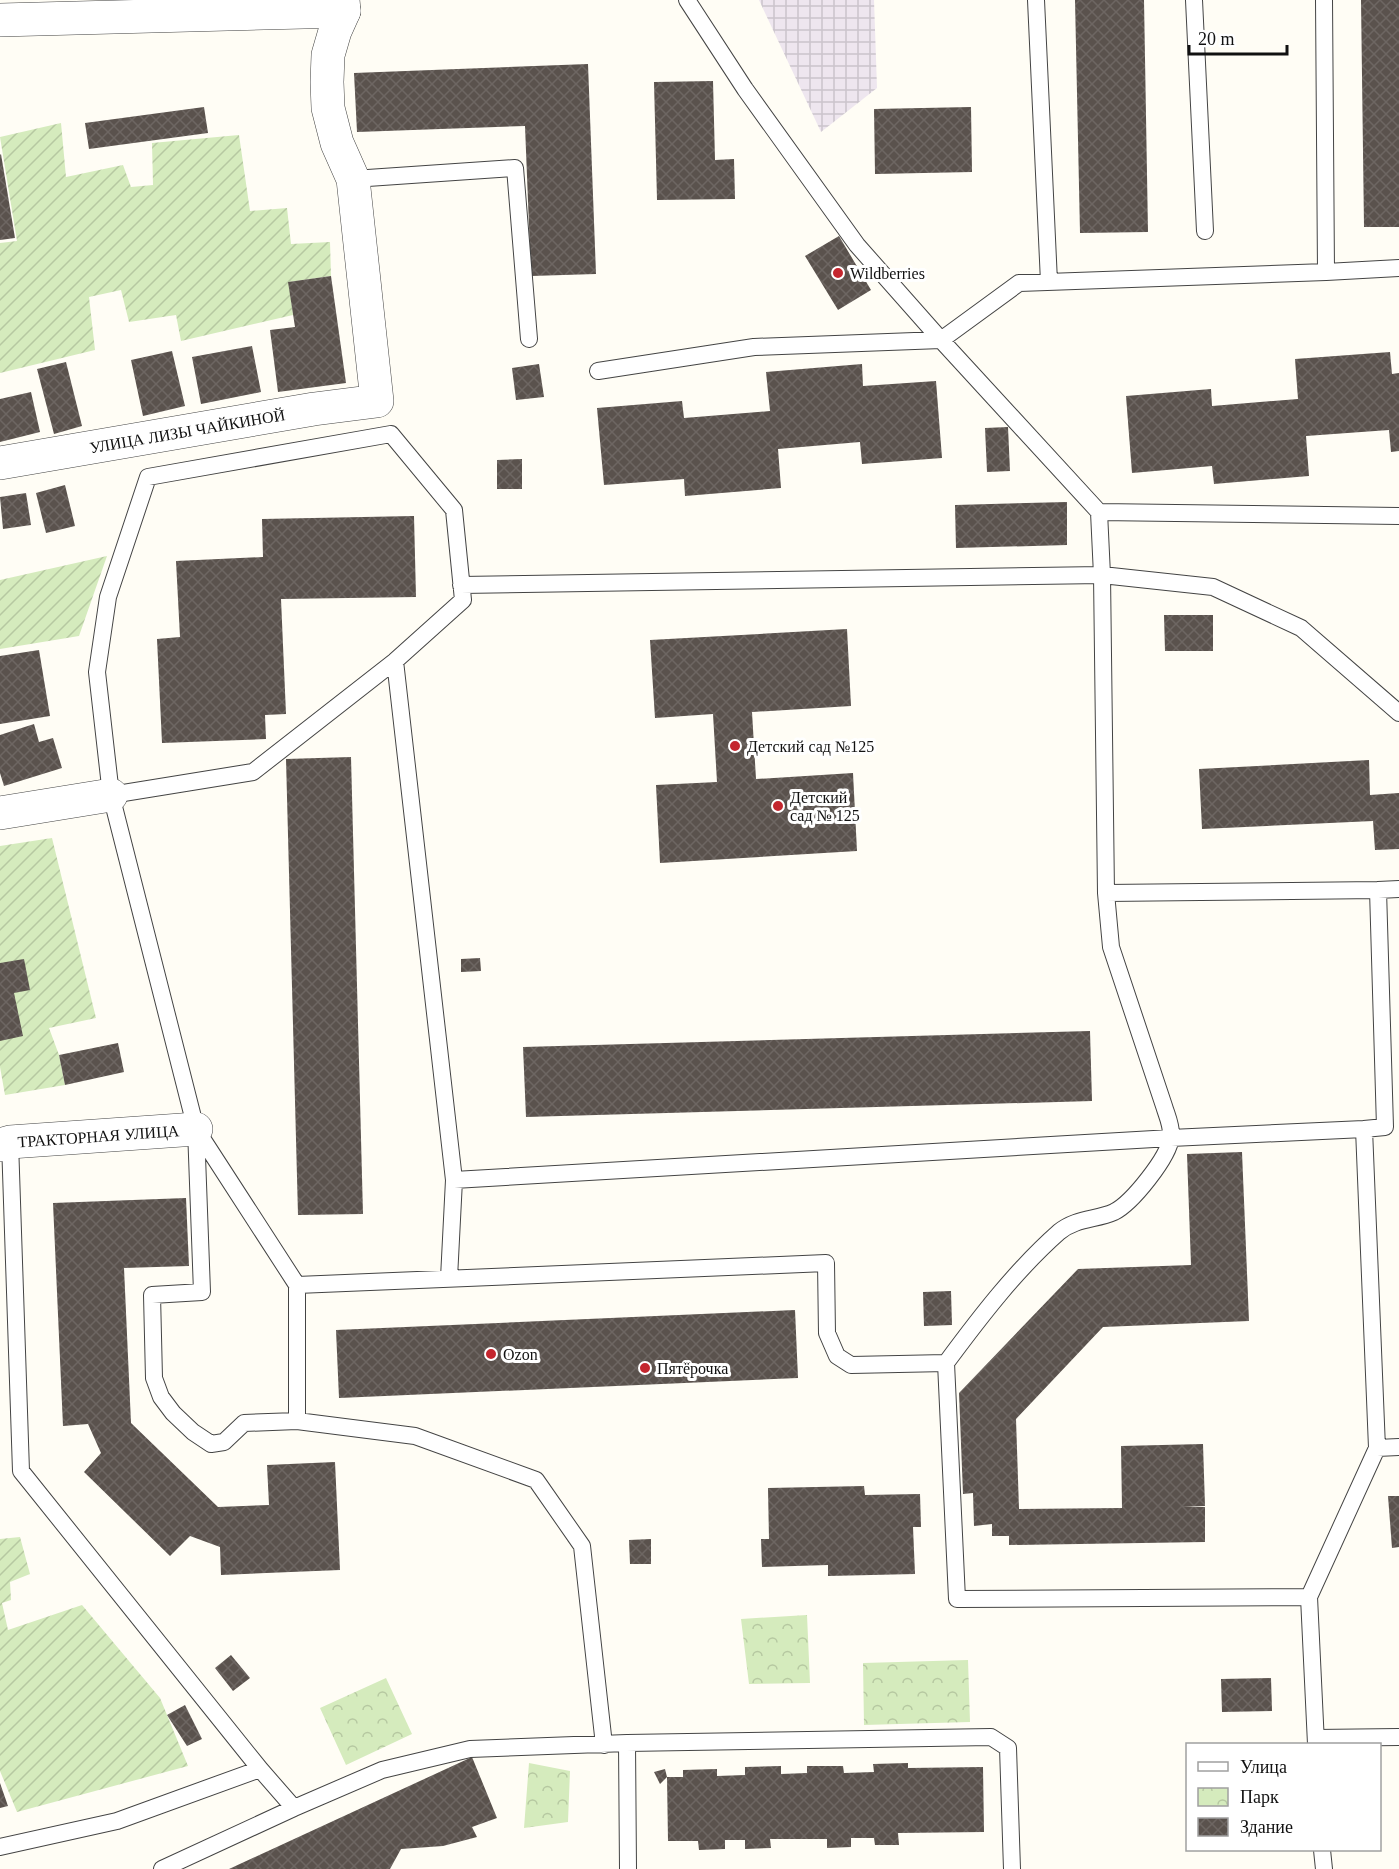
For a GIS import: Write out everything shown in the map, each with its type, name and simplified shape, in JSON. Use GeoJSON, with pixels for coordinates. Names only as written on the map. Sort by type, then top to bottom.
{"type":"FeatureCollection","features":[{"type":"Feature","properties":{"kind":"street"},"geometry":{"type":"LineString","coordinates":[[0,20],[350,4]]}},
{"type":"Feature","properties":{"kind":"street"},"geometry":{"type":"LineString","coordinates":[[350,4],[335,31],[328,55],[328,99],[337,143],[353,179]]}},
{"type":"Feature","properties":{"kind":"street","name":"УЛИЦА ЛИЗЫ ЧАЙКИНОЙ"},"geometry":{"type":"LineString","coordinates":[[0,463],[314,409],[377,401],[353,179]]}},
{"type":"Feature","properties":{"kind":"street"},"geometry":{"type":"LineString","coordinates":[[0,813],[111,795]]}},
{"type":"Feature","properties":{"kind":"street","name":"ТРАКТОРНАЯ УЛИЦА"},"geometry":{"type":"LineString","coordinates":[[5,1143],[196,1129]]}},
{"type":"Feature","properties":{"kind":"lane"},"geometry":{"type":"LineString","coordinates":[[687,0],[745,89],[857,245],[1099,512],[1102,575],[1106,893],[1111,948],[1167,1115],[1171,1138],[1164,1156],[1128,1200],[1116,1211],[1077,1221],[1062,1230],[1038,1252],[980,1317],[946,1362],[957,1599],[1309,1597]]}},
{"type":"Feature","properties":{"kind":"lane"},"geometry":{"type":"LineString","coordinates":[[1035,0],[1049,282]]}},
{"type":"Feature","properties":{"kind":"lane"},"geometry":{"type":"LineString","coordinates":[[1194,0],[1205,231]]}},
{"type":"Feature","properties":{"kind":"lane"},"geometry":{"type":"LineString","coordinates":[[1324,0],[1326,272]]}},
{"type":"Feature","properties":{"kind":"lane"},"geometry":{"type":"LineString","coordinates":[[353,179],[514,168],[529,339]]}},
{"type":"Feature","properties":{"kind":"lane"},"geometry":{"type":"LineString","coordinates":[[598,371],[754,347],[941,340],[1019,283],[1399,268]]}},
{"type":"Feature","properties":{"kind":"lane"},"geometry":{"type":"LineString","coordinates":[[111,795],[253,772],[395,661],[463,600],[454,510],[391,434],[148,477],[108,597],[97,672],[111,795],[196,1129],[202,1292],[152,1295],[154,1378],[161,1397],[173,1413],[193,1432],[211,1443],[224,1442],[244,1423],[297,1421],[415,1436],[536,1480],[582,1546],[604,1745]]}},
{"type":"Feature","properties":{"kind":"lane"},"geometry":{"type":"LineString","coordinates":[[1099,512],[1399,516]]}},
{"type":"Feature","properties":{"kind":"lane"},"geometry":{"type":"LineString","coordinates":[[461,585],[1102,575],[1213,587],[1301,628],[1399,713]]}},
{"type":"Feature","properties":{"kind":"lane"},"geometry":{"type":"LineString","coordinates":[[395,661],[454,1180],[449,1278]]}},
{"type":"Feature","properties":{"kind":"lane"},"geometry":{"type":"LineString","coordinates":[[1106,893],[1399,889]]}},
{"type":"Feature","properties":{"kind":"lane"},"geometry":{"type":"LineString","coordinates":[[454,1180],[1385,1127],[1378,890]]}},
{"type":"Feature","properties":{"kind":"lane"},"geometry":{"type":"LineString","coordinates":[[196,1129],[297,1285],[297,1421]]}},
{"type":"Feature","properties":{"kind":"lane"},"geometry":{"type":"LineString","coordinates":[[1364,1129],[1377,1448],[1309,1597],[1316,1741],[1399,1737]]}},
{"type":"Feature","properties":{"kind":"lane"},"geometry":{"type":"LineString","coordinates":[[5,1143],[21,1471],[260,1769],[294,1808]]}},
{"type":"Feature","properties":{"kind":"lane"},"geometry":{"type":"LineString","coordinates":[[297,1285],[826,1263],[827,1333],[837,1356],[851,1365],[946,1362]]}},
{"type":"Feature","properties":{"kind":"lane"},"geometry":{"type":"LineString","coordinates":[[1377,1448],[1399,1447]]}},
{"type":"Feature","properties":{"kind":"lane"},"geometry":{"type":"LineString","coordinates":[[162,1869],[382,1770],[470,1749],[627,1743],[991,1737],[1008,1748],[1011,1869]]}},
{"type":"Feature","properties":{"kind":"lane"},"geometry":{"type":"LineString","coordinates":[[627,1743],[628,1869]]}},
{"type":"Feature","properties":{"kind":"lane"},"geometry":{"type":"LineString","coordinates":[[0,1847],[117,1821],[260,1769]]}},
{"type":"Feature","properties":{"kind":"lane"},"geometry":{"type":"LineString","coordinates":[[1322,1851],[1324,1869]]}},
{"type":"Feature","properties":{"kind":"shaded area"},"geometry":{"type":"Polygon","coordinates":[[[759,0],[874,0],[877,88],[821,132],[759,0]]]}},
{"type":"Feature","properties":{"kind":"green space"},"geometry":{"type":"Polygon","coordinates":[[[61,123],[66,177],[123,165],[131,187],[153,185],[152,143],[239,135],[250,211],[287,208],[291,244],[330,242],[331,276],[289,282],[293,315],[181,341],[176,315],[129,322],[121,290],[89,297],[95,350],[0,373],[0,243],[17,241],[0,137],[61,123]]]}},
{"type":"Feature","properties":{"kind":"green space"},"geometry":{"type":"Polygon","coordinates":[[[107,556],[79,636],[0,649],[0,580],[107,556]]]}},
{"type":"Feature","properties":{"kind":"green space"},"geometry":{"type":"Polygon","coordinates":[[[52,838],[96,1018],[49,1028],[59,1055],[65,1085],[5,1095],[0,1067],[0,846],[52,838]]]}},
{"type":"Feature","properties":{"kind":"green space"},"geometry":{"type":"Polygon","coordinates":[[[20,1537],[30,1574],[10,1582],[11,1600],[2,1603],[8,1630],[82,1605],[160,1698],[188,1766],[17,1812],[0,1771],[0,1539],[20,1537]]]}},
{"type":"Feature","properties":{"kind":"green space"},"geometry":{"type":"Polygon","coordinates":[[[807,1615],[810,1683],[749,1684],[741,1619],[807,1615]]]}},
{"type":"Feature","properties":{"kind":"green space"},"geometry":{"type":"Polygon","coordinates":[[[968,1660],[970,1722],[864,1725],[863,1663],[968,1660]]]}},
{"type":"Feature","properties":{"kind":"green space"},"geometry":{"type":"Polygon","coordinates":[[[386,1678],[412,1734],[346,1765],[320,1708],[386,1678]]]}},
{"type":"Feature","properties":{"kind":"green space"},"geometry":{"type":"Polygon","coordinates":[[[529,1763],[570,1771],[568,1822],[524,1828],[529,1763]]]}},
{"type":"Feature","properties":{"kind":"building"},"geometry":{"type":"Polygon","coordinates":[[[1075,0],[1144,0],[1148,232],[1080,233],[1075,0]]]}},
{"type":"Feature","properties":{"kind":"building"},"geometry":{"type":"Polygon","coordinates":[[[1361,0],[1399,0],[1399,227],[1364,227],[1361,0]]]}},
{"type":"Feature","properties":{"kind":"building"},"geometry":{"type":"Polygon","coordinates":[[[588,64],[596,274],[531,276],[525,126],[357,132],[354,73],[588,64]]]}},
{"type":"Feature","properties":{"kind":"building"},"geometry":{"type":"Polygon","coordinates":[[[713,81],[715,160],[734,159],[735,199],[657,200],[654,82],[713,81]]]}},
{"type":"Feature","properties":{"kind":"building"},"geometry":{"type":"Polygon","coordinates":[[[204,107],[208,133],[89,149],[85,123],[204,107]]]}},
{"type":"Feature","properties":{"kind":"building"},"geometry":{"type":"Polygon","coordinates":[[[971,107],[972,172],[875,174],[874,109],[971,107]]]}},
{"type":"Feature","properties":{"kind":"building"},"geometry":{"type":"Polygon","coordinates":[[[0,155],[15,238],[0,240],[0,155]]]}},
{"type":"Feature","properties":{"kind":"building","name":"Wildberries"},"geometry":{"type":"Polygon","coordinates":[[[839,236],[871,290],[838,310],[805,256],[839,236]]]}},
{"type":"Feature","properties":{"kind":"building"},"geometry":{"type":"Polygon","coordinates":[[[331,276],[346,383],[278,392],[270,330],[295,327],[288,282],[331,276]]]}},
{"type":"Feature","properties":{"kind":"building"},"geometry":{"type":"Polygon","coordinates":[[[252,346],[261,392],[201,404],[192,357],[252,346]]]}},
{"type":"Feature","properties":{"kind":"building"},"geometry":{"type":"Polygon","coordinates":[[[172,351],[185,406],[143,416],[131,360],[172,351]]]}},
{"type":"Feature","properties":{"kind":"building"},"geometry":{"type":"Polygon","coordinates":[[[1390,352],[1392,374],[1399,373],[1399,451],[1391,452],[1389,430],[1306,436],[1309,476],[1214,484],[1212,466],[1132,473],[1126,396],[1211,389],[1212,406],[1298,399],[1295,359],[1390,352]]]}},
{"type":"Feature","properties":{"kind":"building"},"geometry":{"type":"Polygon","coordinates":[[[66,362],[82,426],[54,434],[37,369],[66,362]]]}},
{"type":"Feature","properties":{"kind":"building"},"geometry":{"type":"Polygon","coordinates":[[[539,364],[544,397],[516,400],[512,368],[539,364]]]}},
{"type":"Feature","properties":{"kind":"building"},"geometry":{"type":"Polygon","coordinates":[[[862,364],[863,386],[936,381],[942,458],[862,464],[860,442],[778,449],[781,488],[685,496],[684,479],[604,485],[597,408],[682,401],[684,418],[770,411],[766,372],[862,364]]]}},
{"type":"Feature","properties":{"kind":"building"},"geometry":{"type":"Polygon","coordinates":[[[31,392],[40,432],[0,442],[0,399],[31,392]]]}},
{"type":"Feature","properties":{"kind":"building"},"geometry":{"type":"Polygon","coordinates":[[[1008,427],[1010,471],[987,472],[985,428],[1008,427]]]}},
{"type":"Feature","properties":{"kind":"building"},"geometry":{"type":"Polygon","coordinates":[[[522,459],[522,489],[497,489],[497,460],[522,459]]]}},
{"type":"Feature","properties":{"kind":"building"},"geometry":{"type":"Polygon","coordinates":[[[65,485],[75,526],[46,533],[36,493],[65,485]]]}},
{"type":"Feature","properties":{"kind":"building"},"geometry":{"type":"Polygon","coordinates":[[[26,493],[31,525],[3,529],[0,497],[26,493]]]}},
{"type":"Feature","properties":{"kind":"building"},"geometry":{"type":"Polygon","coordinates":[[[1067,502],[1067,545],[956,548],[955,505],[1067,502]]]}},
{"type":"Feature","properties":{"kind":"building"},"geometry":{"type":"Polygon","coordinates":[[[414,516],[416,597],[281,599],[286,714],[265,715],[266,739],[162,743],[157,639],[180,637],[176,561],[263,557],[262,519],[414,516]]]}},
{"type":"Feature","properties":{"kind":"building"},"geometry":{"type":"Polygon","coordinates":[[[1164,615],[1213,615],[1213,651],[1165,651],[1164,615]]]}},
{"type":"Feature","properties":{"kind":"building","name":"Детский сад №125"},"geometry":{"type":"Polygon","coordinates":[[[847,629],[851,706],[752,712],[756,779],[853,773],[857,851],[660,863],[656,785],[717,782],[713,714],[655,718],[650,640],[847,629]]]}},
{"type":"Feature","properties":{"kind":"building"},"geometry":{"type":"Polygon","coordinates":[[[39,650],[50,716],[0,724],[0,656],[39,650]]]}},
{"type":"Feature","properties":{"kind":"building"},"geometry":{"type":"Polygon","coordinates":[[[34,724],[39,742],[53,738],[62,768],[4,786],[0,773],[0,735],[34,724]]]}},
{"type":"Feature","properties":{"kind":"building"},"geometry":{"type":"Polygon","coordinates":[[[351,757],[363,1214],[298,1215],[286,759],[351,757]]]}},
{"type":"Feature","properties":{"kind":"building"},"geometry":{"type":"Polygon","coordinates":[[[1369,760],[1370,795],[1399,793],[1399,849],[1375,850],[1373,821],[1202,829],[1199,769],[1369,760]]]}},
{"type":"Feature","properties":{"kind":"building"},"geometry":{"type":"Polygon","coordinates":[[[480,958],[481,971],[461,972],[461,959],[480,958]]]}},
{"type":"Feature","properties":{"kind":"building"},"geometry":{"type":"Polygon","coordinates":[[[24,959],[30,990],[14,993],[23,1036],[0,1041],[0,963],[24,959]]]}},
{"type":"Feature","properties":{"kind":"building"},"geometry":{"type":"Polygon","coordinates":[[[1090,1031],[1092,1101],[526,1117],[523,1047],[1090,1031]]]}},
{"type":"Feature","properties":{"kind":"building"},"geometry":{"type":"Polygon","coordinates":[[[118,1043],[124,1072],[65,1085],[59,1055],[118,1043]]]}},
{"type":"Feature","properties":{"kind":"building"},"geometry":{"type":"Polygon","coordinates":[[[1242,1152],[1249,1321],[1103,1327],[1016,1419],[1019,1509],[1122,1508],[1121,1446],[1203,1444],[1205,1506],[1182,1507],[1205,1507],[1205,1542],[1009,1545],[1009,1536],[992,1536],[992,1524],[974,1526],[973,1493],[963,1494],[959,1393],[1078,1269],[1191,1265],[1187,1154],[1242,1152]]]}},
{"type":"Feature","properties":{"kind":"building"},"geometry":{"type":"Polygon","coordinates":[[[186,1198],[189,1266],[124,1268],[131,1423],[218,1507],[269,1505],[267,1465],[335,1462],[340,1570],[221,1575],[220,1547],[190,1536],[170,1556],[84,1472],[101,1453],[88,1424],[63,1426],[53,1203],[186,1198]]]}},
{"type":"Feature","properties":{"kind":"building"},"geometry":{"type":"Polygon","coordinates":[[[951,1291],[952,1325],[924,1326],[923,1292],[951,1291]]]}},
{"type":"Feature","properties":{"kind":"building"},"geometry":{"type":"Polygon","coordinates":[[[795,1310],[798,1378],[339,1398],[336,1330],[795,1310]]]}},
{"type":"Feature","properties":{"kind":"building"},"geometry":{"type":"Polygon","coordinates":[[[864,1486],[865,1495],[920,1494],[921,1527],[913,1527],[915,1574],[828,1576],[828,1565],[762,1567],[761,1539],[769,1539],[768,1488],[864,1486]]]}},
{"type":"Feature","properties":{"kind":"building"},"geometry":{"type":"Polygon","coordinates":[[[1388,1496],[1399,1496],[1399,1547],[1392,1548],[1388,1496]]]}},
{"type":"Feature","properties":{"kind":"building"},"geometry":{"type":"Polygon","coordinates":[[[651,1539],[651,1564],[630,1564],[629,1540],[651,1539]]]}},
{"type":"Feature","properties":{"kind":"building"},"geometry":{"type":"Polygon","coordinates":[[[231,1655],[250,1678],[233,1691],[215,1668],[231,1655]]]}},
{"type":"Feature","properties":{"kind":"building"},"geometry":{"type":"Polygon","coordinates":[[[1271,1678],[1272,1711],[1222,1712],[1221,1679],[1271,1678]]]}},
{"type":"Feature","properties":{"kind":"building"},"geometry":{"type":"Polygon","coordinates":[[[185,1705],[202,1739],[187,1746],[167,1715],[185,1705]]]}},
{"type":"Feature","properties":{"kind":"building"},"geometry":{"type":"Polygon","coordinates":[[[472,1757],[497,1818],[472,1827],[477,1837],[443,1846],[401,1849],[390,1869],[229,1869],[472,1757]]]}},
{"type":"Feature","properties":{"kind":"building"},"geometry":{"type":"Polygon","coordinates":[[[908,1763],[908,1768],[983,1767],[984,1832],[898,1833],[899,1845],[875,1845],[874,1838],[851,1838],[851,1847],[827,1848],[827,1839],[770,1839],[771,1848],[745,1849],[745,1840],[725,1840],[725,1849],[699,1850],[698,1841],[668,1841],[667,1777],[683,1777],[683,1770],[717,1769],[717,1776],[745,1775],[745,1767],[781,1766],[781,1774],[807,1773],[807,1766],[843,1766],[844,1773],[874,1772],[873,1764],[908,1763]]]}},
{"type":"Feature","properties":{"kind":"building"},"geometry":{"type":"Polygon","coordinates":[[[665,1769],[667,1777],[660,1784],[654,1772],[665,1769]]]}},
{"type":"Feature","properties":{"kind":"building"},"geometry":{"type":"Polygon","coordinates":[[[0,1783],[8,1806],[0,1808],[0,1783]]]}},
{"type":"Feature","properties":{"kind":"place","name":"Wildberries"},"geometry":{"type":"Point","coordinates":[838,273]}},
{"type":"Feature","properties":{"kind":"place","name":"Детский сад №125"},"geometry":{"type":"Point","coordinates":[735,746]}},
{"type":"Feature","properties":{"kind":"place","name":"Детский сад № 125"},"geometry":{"type":"Point","coordinates":[778,806]}},
{"type":"Feature","properties":{"kind":"place","name":"Ozon"},"geometry":{"type":"Point","coordinates":[491,1354]}},
{"type":"Feature","properties":{"kind":"place","name":"Пятёрочка"},"geometry":{"type":"Point","coordinates":[645,1368]}}]}
